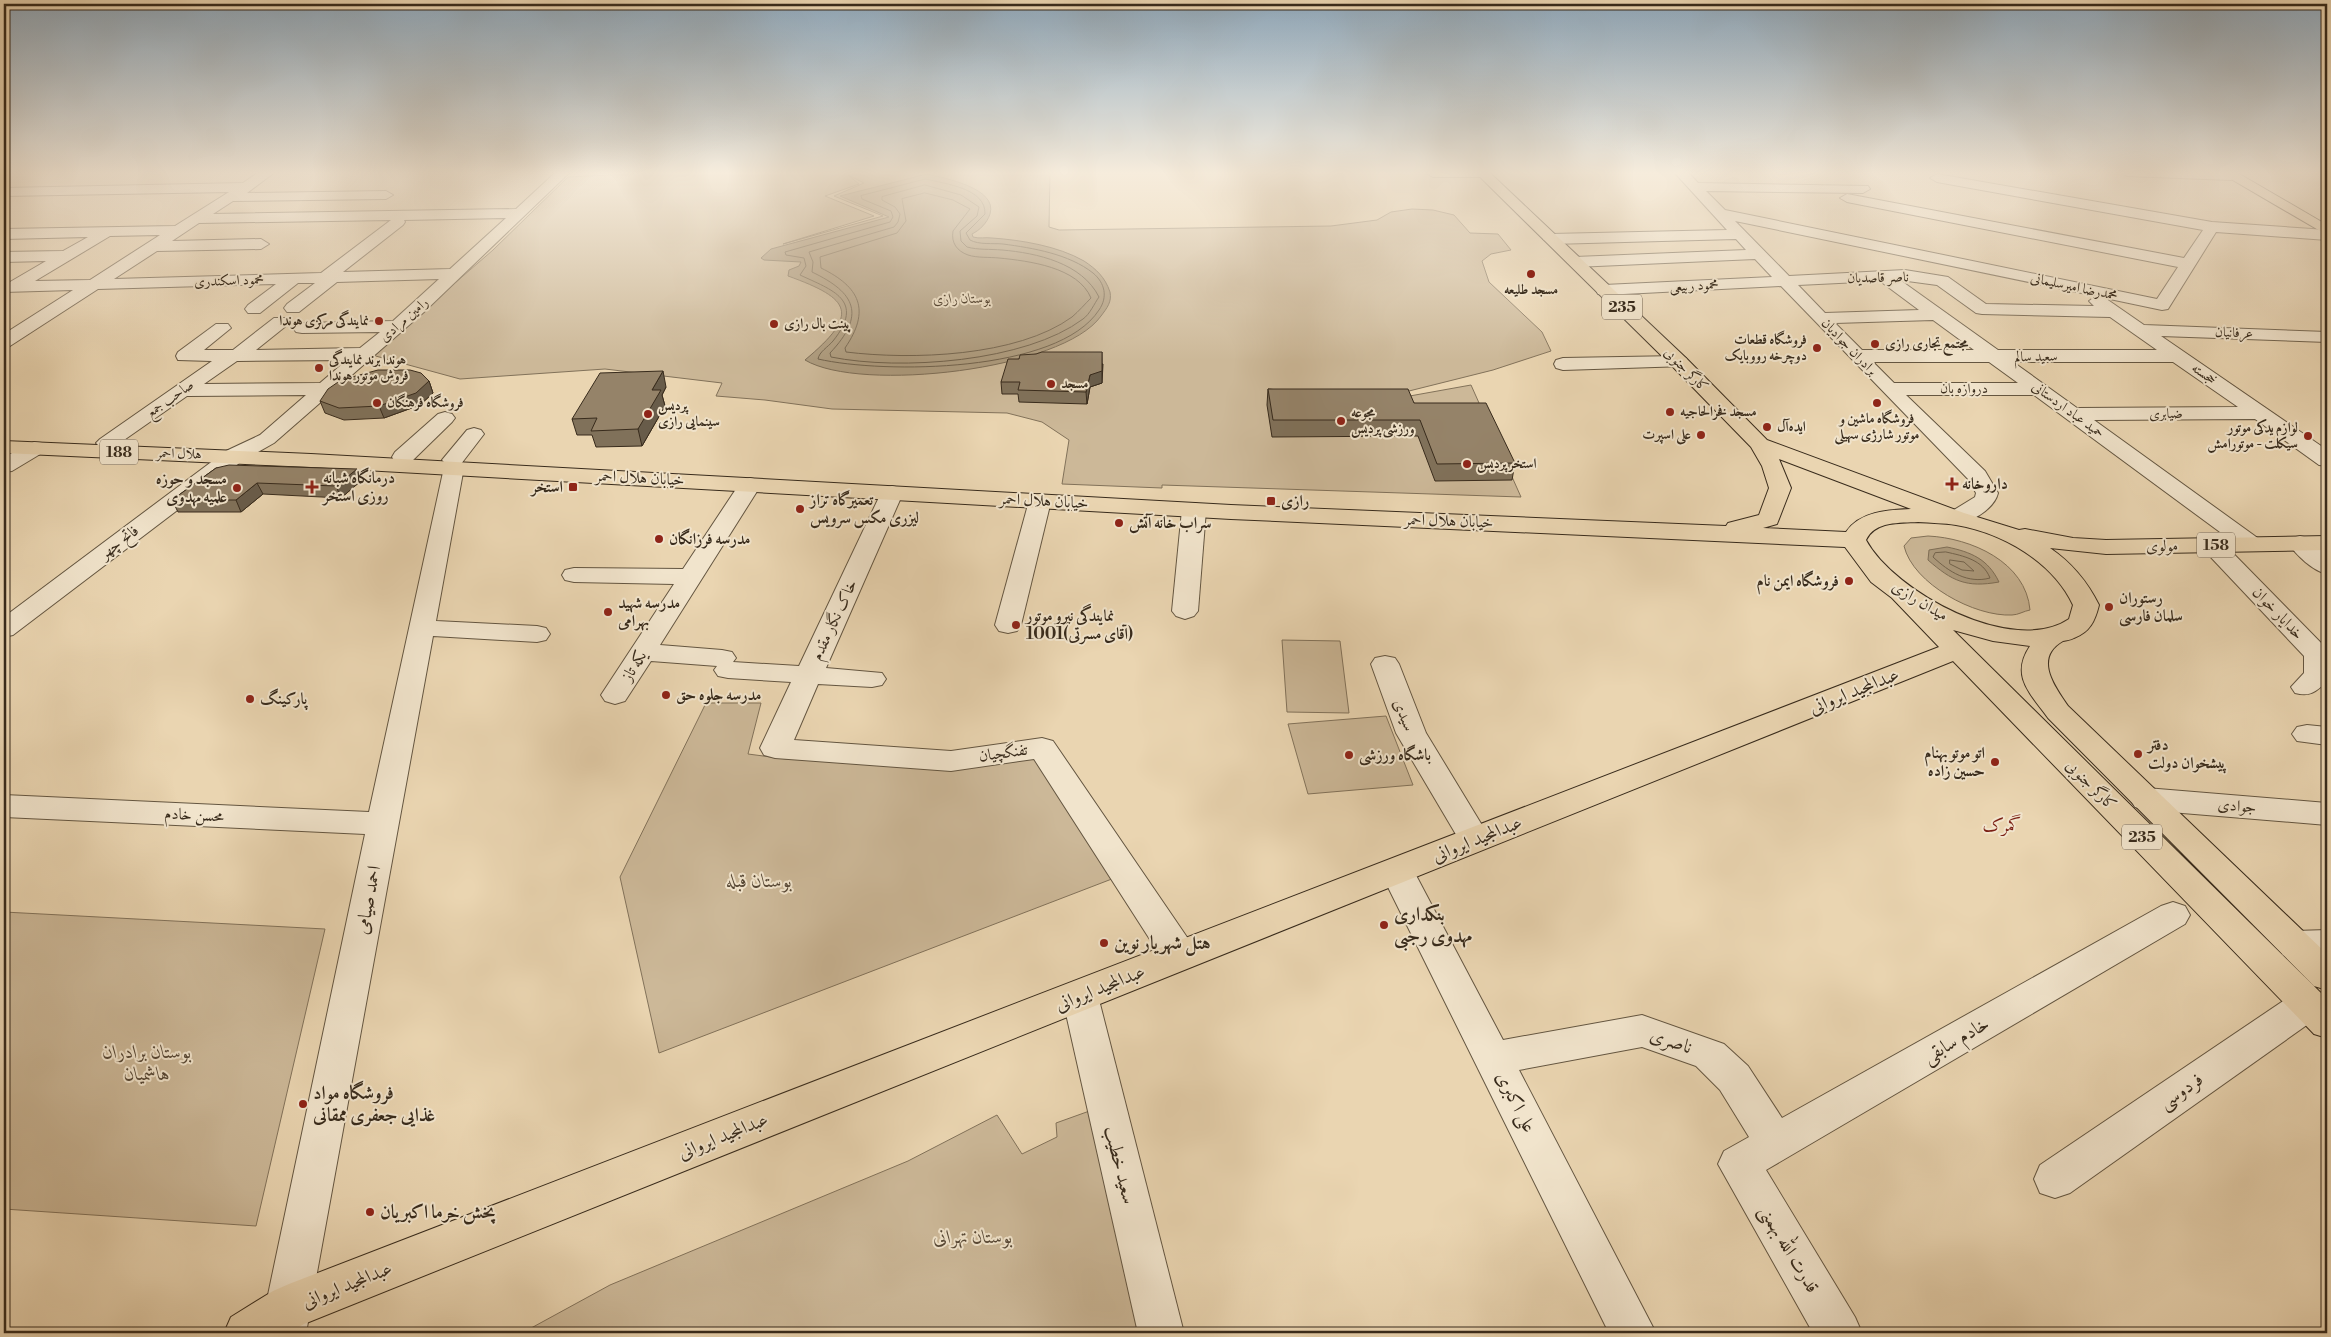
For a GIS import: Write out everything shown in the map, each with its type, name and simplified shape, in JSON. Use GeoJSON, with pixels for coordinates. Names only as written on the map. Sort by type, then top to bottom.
{"type":"FeatureCollection","features":[{"type":"Feature","properties":{"kind":"main road","name":"کارگر جنوبی"},"geometry":{"type":"LineString","coordinates":[[1546,234],[1679,362],[1760,444],[1957,518]]}},
{"type":"Feature","properties":{"kind":"main road"},"geometry":{"type":"LineString","coordinates":[[1721,532],[1758,524],[1769,519],[1780,488],[1773,466],[1760,444]]}},
{"type":"Feature","properties":{"kind":"main road","name":"هلال احمر"},"geometry":{"type":"LineString","coordinates":[[4,447],[234,456]]}},
{"type":"Feature","properties":{"kind":"main road","name":"خیابان هلال احمر"},"geometry":{"type":"LineString","coordinates":[[234,456],[453,464],[750,485],[1194,510],[1721,532],[1854,540]]}},
{"type":"Feature","properties":{"kind":"main road","name":"میدان رازی"},"geometry":{"type":"LineString","coordinates":[[1918,516],[1957,518],[1998,531],[2026,543],[2052,561],[2082,592],[2086,605],[2078,625],[2068,631],[2054,635],[2022,637],[1964,625],[1945,618],[1897,590],[1868,564],[1854,540],[1857,532],[1872,521],[1918,516]]}},
{"type":"Feature","properties":{"kind":"main road","name":"مولوی"},"geometry":{"type":"LineString","coordinates":[[1998,531],[2073,545],[2106,547],[2327,543]]}},
{"type":"Feature","properties":{"kind":"main road","name":"کارگر جنوبی"},"geometry":{"type":"LineString","coordinates":[[1897,590],[2321,1001]]}},
{"type":"Feature","properties":{"kind":"main road","name":"کارگر جنوبی"},"geometry":{"type":"LineString","coordinates":[[2054,635],[2040,648],[2034,664],[2033,677],[2058,712],[2146,799],[2311,944],[2321,1001]]}},
{"type":"Feature","properties":{"kind":"main road","name":"عبدالمجید ایروانی"},"geometry":{"type":"LineString","coordinates":[[247,1333],[286,1320],[1180,956],[1957,650]]}},
{"type":"Feature","properties":{"kind":"street"},"geometry":{"type":"LineString","coordinates":[[9,287],[102,234]]}},
{"type":"Feature","properties":{"kind":"street"},"geometry":{"type":"LineString","coordinates":[[4,342],[171,234]]}},
{"type":"Feature","properties":{"kind":"street"},"geometry":{"type":"LineString","coordinates":[[293,308],[383,234]]}},
{"type":"Feature","properties":{"kind":"street","name":"رامین مرادی"},"geometry":{"type":"LineString","coordinates":[[234,456],[267,439],[418,308],[498,234]]}},
{"type":"Feature","properties":{"kind":"street"},"geometry":{"type":"LineString","coordinates":[[1551,239],[1724,234]]}},
{"type":"Feature","properties":{"kind":"street","name":"برادران جوادیان"},"geometry":{"type":"LineString","coordinates":[[1739,234],[1889,389],[1977,476],[1988,494],[1984,500],[1957,518]]}},
{"type":"Feature","properties":{"kind":"street","name":"محمدرضا امیرسلیمانی"},"geometry":{"type":"LineString","coordinates":[[1822,234],[2162,306],[2207,234]]}},
{"type":"Feature","properties":{"kind":"street"},"geometry":{"type":"LineString","coordinates":[[2003,234],[2188,264]]}},
{"type":"Feature","properties":{"kind":"street"},"geometry":{"type":"LineString","coordinates":[[1984,268],[2014,237]]}},
{"type":"Feature","properties":{"kind":"street"},"geometry":{"type":"LineString","coordinates":[[86,244],[261,244]]}},
{"type":"Feature","properties":{"kind":"street"},"geometry":{"type":"LineString","coordinates":[[1574,262],[1758,254]]}},
{"type":"Feature","properties":{"kind":"street"},"geometry":{"type":"LineString","coordinates":[[4,257],[66,256]]}},
{"type":"Feature","properties":{"kind":"street","name":"محمود اسکندری"},"geometry":{"type":"LineString","coordinates":[[9,287],[455,274]]}},
{"type":"Feature","properties":{"kind":"street","name":"ناصر قاصدیان"},"geometry":{"type":"LineString","coordinates":[[1784,281],[1905,275],[1942,281],[1982,309],[2113,312]]}},
{"type":"Feature","properties":{"kind":"street","name":"حمید عباد اردستانی"},"geometry":{"type":"LineString","coordinates":[[1885,276],[2251,544]]}},
{"type":"Feature","properties":{"kind":"street"},"geometry":{"type":"LineString","coordinates":[[254,309],[293,279]]}},
{"type":"Feature","properties":{"kind":"street","name":"محمود ربیعی"},"geometry":{"type":"LineString","coordinates":[[1604,290],[1784,281]]}},
{"type":"Feature","properties":{"kind":"street","name":"خجسته"},"geometry":{"type":"LineString","coordinates":[[2080,288],[2327,460]]}},
{"type":"Feature","properties":{"kind":"street"},"geometry":{"type":"LineString","coordinates":[[389,309],[418,308]]}},
{"type":"Feature","properties":{"kind":"street"},"geometry":{"type":"LineString","coordinates":[[334,311],[370,310]]}},
{"type":"Feature","properties":{"kind":"street"},"geometry":{"type":"LineString","coordinates":[[1820,318],[1937,315]]}},
{"type":"Feature","properties":{"kind":"street","name":"صاحب جمع"},"geometry":{"type":"LineString","coordinates":[[107,444],[280,322]]}},
{"type":"Feature","properties":{"kind":"street"},"geometry":{"type":"LineString","coordinates":[[302,328],[397,326]]}},
{"type":"Feature","properties":{"kind":"street"},"geometry":{"type":"LineString","coordinates":[[222,328],[185,356],[365,354]]}},
{"type":"Feature","properties":{"kind":"street","name":"عرفانیان"},"geometry":{"type":"LineString","coordinates":[[2140,330],[2327,336]]}},
{"type":"Feature","properties":{"kind":"street","name":"سعید سالم"},"geometry":{"type":"LineString","coordinates":[[1857,356],[2177,356]]}},
{"type":"Feature","properties":{"kind":"street"},"geometry":{"type":"LineString","coordinates":[[1563,364],[1679,362]]}},
{"type":"Feature","properties":{"kind":"street"},"geometry":{"type":"LineString","coordinates":[[184,390],[324,389]]}},
{"type":"Feature","properties":{"kind":"street","name":"دروازه بان"},"geometry":{"type":"LineString","coordinates":[[1889,389],[2038,389]]}},
{"type":"Feature","properties":{"kind":"street","name":"ضیابری"},"geometry":{"type":"LineString","coordinates":[[2074,414],[2260,413]]}},
{"type":"Feature","properties":{"kind":"street"},"geometry":{"type":"LineString","coordinates":[[403,457],[445,418]]}},
{"type":"Feature","properties":{"kind":"street"},"geometry":{"type":"LineString","coordinates":[[453,464],[474,434]]}},
{"type":"Feature","properties":{"kind":"street"},"geometry":{"type":"LineString","coordinates":[[4,466],[34,448]]}},
{"type":"Feature","properties":{"kind":"street","name":"فاتح چهر"},"geometry":{"type":"LineString","coordinates":[[4,628],[234,456]]}},
{"type":"Feature","properties":{"kind":"street","name":"احمد صیامی"},"geometry":{"type":"LineString","coordinates":[[286,1320],[453,464]]}},
{"type":"Feature","properties":{"kind":"street","name":"یکه تاز"},"geometry":{"type":"LineString","coordinates":[[615,695],[750,485]]}},
{"type":"Feature","properties":{"kind":"street","name":"خاک‌ نگار‌ مقدم"},"geometry":{"type":"LineString","coordinates":[[775,748],[892,493]]}},
{"type":"Feature","properties":{"kind":"street"},"geometry":{"type":"LineString","coordinates":[[1008,625],[1040,501]]}},
{"type":"Feature","properties":{"kind":"street"},"geometry":{"type":"LineString","coordinates":[[1185,610],[1194,510]]}},
{"type":"Feature","properties":{"kind":"street"},"geometry":{"type":"LineString","coordinates":[[2300,543],[2327,567]]}},
{"type":"Feature","properties":{"kind":"street","name":"خدایار خوان"},"geometry":{"type":"LineString","coordinates":[[2212,545],[2295,619],[2317,654],[2318,675],[2305,687]]}},
{"type":"Feature","properties":{"kind":"street"},"geometry":{"type":"LineString","coordinates":[[574,575],[690,577]]}},
{"type":"Feature","properties":{"kind":"street"},"geometry":{"type":"LineString","coordinates":[[422,628],[537,634]]}},
{"type":"Feature","properties":{"kind":"street"},"geometry":{"type":"LineString","coordinates":[[642,652],[809,675],[872,679]]}},
{"type":"Feature","properties":{"kind":"street","name":"سیدی"},"geometry":{"type":"LineString","coordinates":[[1385,664],[1411,733],[1474,840]]}},
{"type":"Feature","properties":{"kind":"street","name":"تفنگچیان"},"geometry":{"type":"LineString","coordinates":[[775,748],[950,761],[1042,748],[1180,956]]}},
{"type":"Feature","properties":{"kind":"street","name":"جوادی"},"geometry":{"type":"LineString","coordinates":[[2146,799],[2327,814]]}},
{"type":"Feature","properties":{"kind":"street","name":"محسن خادم"},"geometry":{"type":"LineString","coordinates":[[4,806],[383,824]]}},
{"type":"Feature","properties":{"kind":"street","name":"علی اکبری"},"geometry":{"type":"LineString","coordinates":[[1398,871],[1634,1333]]}},
{"type":"Feature","properties":{"kind":"street","name":"خادم سابقی"},"geometry":{"type":"LineString","coordinates":[[1739,1164],[2172,915]]}},
{"type":"Feature","properties":{"kind":"street","name":"سعید خطیب"},"geometry":{"type":"LineString","coordinates":[[1080,996],[1161,1333]]}},
{"type":"Feature","properties":{"kind":"street","name":"فردوسی"},"geometry":{"type":"LineString","coordinates":[[2055,1178],[2321,1001]]}},
{"type":"Feature","properties":{"kind":"street","name":"ناصری"},"geometry":{"type":"LineString","coordinates":[[1494,1058],[1642,1031],[1710,1055],[1734,1078],[1775,1143]]}},
{"type":"Feature","properties":{"kind":"street","name":"قدرت الله بهمنی"},"geometry":{"type":"LineString","coordinates":[[1739,1164],[1839,1333]]}},
{"type":"Feature","properties":{"kind":"green space","name":"بوستان رازی"},"geometry":{"type":"Polygon","coordinates":[[[509,234],[814,234],[783,244],[817,234],[1498,234],[1511,250],[1491,254],[1482,261],[1489,282],[1542,332],[1551,351],[1493,370],[1405,392],[1393,399],[1471,385],[1521,497],[1162,485],[1162,488],[1062,484],[1069,440],[1042,422],[1007,413],[832,409],[716,396],[722,383],[605,369],[460,379],[372,355],[509,234]]]}},
{"type":"Feature","properties":{"kind":"green space"},"geometry":{"type":"Polygon","coordinates":[[[1928,536],[1962,542],[1994,556],[2018,578],[2026,593],[2030,610],[2012,615],[1981,610],[1948,596],[1932,585],[1919,573],[1910,560],[1904,546],[1911,538],[1928,536]]]}},
{"type":"Feature","properties":{"kind":"green space"},"geometry":{"type":"Polygon","coordinates":[[[1282,640],[1340,641],[1349,713],[1287,712],[1282,640]]]}},
{"type":"Feature","properties":{"kind":"green space","name":"بوستان قبله"},"geometry":{"type":"Polygon","coordinates":[[[706,703],[761,703],[748,754],[786,759],[1037,753],[1117,877],[659,1053],[620,877],[706,703]]]}},
{"type":"Feature","properties":{"kind":"green space","name":"باشگاه ورزشی"},"geometry":{"type":"Polygon","coordinates":[[[1386,716],[1413,785],[1308,794],[1288,724],[1386,716]]]}},
{"type":"Feature","properties":{"kind":"green space","name":"بوستان برادران هاشمیان"},"geometry":{"type":"Polygon","coordinates":[[[4,912],[325,929],[256,1226],[4,1209],[4,912]]]}},
{"type":"Feature","properties":{"kind":"green space","name":"بوستان تهرانی"},"geometry":{"type":"Polygon","coordinates":[[[1095,1109],[1144,1333],[522,1333],[610,1285],[908,1161],[997,1115],[1022,1154],[1057,1137],[1056,1123],[1095,1109]]]}},
{"type":"Feature","properties":{"kind":"water"},"geometry":{"type":"Polygon","coordinates":[[[825,234],[972,234],[973,237],[978,238],[1027,242],[1063,251],[1084,261],[1103,278],[1110,292],[1110,302],[1101,316],[1080,335],[1046,350],[1005,362],[959,371],[913,375],[869,375],[832,370],[805,360],[835,331],[841,319],[841,309],[836,301],[825,292],[788,276],[789,270],[799,266],[801,262],[764,260],[761,258],[771,249],[825,234]]]}},
{"type":"Feature","properties":{"kind":"water"},"geometry":{"type":"Polygon","coordinates":[[[1947,547],[1964,551],[1984,562],[1995,574],[1999,582],[1977,584],[1960,581],[1952,578],[1928,560],[1929,550],[1947,547]]]}},
{"type":"Feature","properties":{"kind":"building","name":"مسجد"},"geometry":{"type":"Polygon","coordinates":[[[1042,352],[1102,352],[1102,371],[1090,375],[1086,392],[1018,390],[1020,382],[1001,382],[1008,359],[1019,359],[1020,355],[1042,352]]]}},
{"type":"Feature","properties":{"kind":"building"},"geometry":{"type":"Polygon","coordinates":[[[378,370],[410,370],[421,373],[429,381],[416,393],[379,406],[339,408],[320,401],[328,389],[341,380],[378,370]]]}},
{"type":"Feature","properties":{"kind":"building"},"geometry":{"type":"Polygon","coordinates":[[[663,371],[652,390],[661,390],[638,429],[591,431],[597,418],[572,419],[600,373],[663,371]]]}},
{"type":"Feature","properties":{"kind":"building"},"geometry":{"type":"Polygon","coordinates":[[[1268,389],[1408,389],[1414,403],[1486,403],[1515,463],[1437,464],[1420,420],[1273,420],[1268,389]]]}},
{"type":"Feature","properties":{"kind":"building"},"geometry":{"type":"Polygon","coordinates":[[[229,465],[357,469],[336,486],[257,483],[236,500],[172,500],[216,468],[229,465]]]}},
{"type":"Feature","properties":{"kind":"place","name":"مسجد طلیعه"},"geometry":{"type":"Point","coordinates":[1531,274]}},
{"type":"Feature","properties":{"kind":"place","name":"نمایندگی مرکزی هوندا"},"geometry":{"type":"Point","coordinates":[379,321]}},
{"type":"Feature","properties":{"kind":"place","name":"پینت بال رازی"},"geometry":{"type":"Point","coordinates":[774,324]}},
{"type":"Feature","properties":{"kind":"place","name":"مجتمع تجاری رازی"},"geometry":{"type":"Point","coordinates":[1875,344]}},
{"type":"Feature","properties":{"kind":"place","name":"فروشگاه قطعات دوچرخه رووبایک"},"geometry":{"type":"Point","coordinates":[1817,348]}},
{"type":"Feature","properties":{"kind":"place","name":"هوندا برند نمایندگی فروش موتور هوندا"},"geometry":{"type":"Point","coordinates":[319,368]}},
{"type":"Feature","properties":{"kind":"place","name":"مسجد"},"geometry":{"type":"Point","coordinates":[1051,384]}},
{"type":"Feature","properties":{"kind":"place","name":"فروشگاه فرهنگان"},"geometry":{"type":"Point","coordinates":[377,403]}},
{"type":"Feature","properties":{"kind":"place","name":"فروشگاه ماشين و موتور شارژی سهيلی"},"geometry":{"type":"Point","coordinates":[1877,403]}},
{"type":"Feature","properties":{"kind":"place","name":"مسجد فخرالحاجیه"},"geometry":{"type":"Point","coordinates":[1670,412]}},
{"type":"Feature","properties":{"kind":"place","name":"پردیس سینمایی رازی"},"geometry":{"type":"Point","coordinates":[648,414]}},
{"type":"Feature","properties":{"kind":"place","name":"مجوعه ورزشی پردیس"},"geometry":{"type":"Point","coordinates":[1341,421]}},
{"type":"Feature","properties":{"kind":"place","name":"ایده‌آل"},"geometry":{"type":"Point","coordinates":[1767,427]}},
{"type":"Feature","properties":{"kind":"place","name":"علی اسپرت"},"geometry":{"type":"Point","coordinates":[1701,435]}},
{"type":"Feature","properties":{"kind":"place","name":"لوازم یدکی موتور سیکلت - موتورامش"},"geometry":{"type":"Point","coordinates":[2308,436]}},
{"type":"Feature","properties":{"kind":"place","name":"استخر پردیس"},"geometry":{"type":"Point","coordinates":[1467,464]}},
{"type":"Feature","properties":{"kind":"place","name":"داروخانه"},"geometry":{"type":"Point","coordinates":[1952,484]}},
{"type":"Feature","properties":{"kind":"place","name":"درمانگاه شبانه روزی استخر"},"geometry":{"type":"Point","coordinates":[312,487]}},
{"type":"Feature","properties":{"kind":"place","name":"استخر"},"geometry":{"type":"Point","coordinates":[573,487]}},
{"type":"Feature","properties":{"kind":"place","name":"مسجد و حوزه علمیه مهدوی"},"geometry":{"type":"Point","coordinates":[237,488]}},
{"type":"Feature","properties":{"kind":"place","name":"رازی"},"geometry":{"type":"Point","coordinates":[1271,501]}},
{"type":"Feature","properties":{"kind":"place","name":"تعمیرگاه تراز لیزری مکس سرویس"},"geometry":{"type":"Point","coordinates":[800,509]}},
{"type":"Feature","properties":{"kind":"place","name":"سراب خانه آتش"},"geometry":{"type":"Point","coordinates":[1119,523]}},
{"type":"Feature","properties":{"kind":"place","name":"مدرسه فرزانگان"},"geometry":{"type":"Point","coordinates":[659,539]}},
{"type":"Feature","properties":{"kind":"place","name":"فروشگاه ایمن نام"},"geometry":{"type":"Point","coordinates":[1849,581]}},
{"type":"Feature","properties":{"kind":"place","name":"رستوران سلمان فارسی"},"geometry":{"type":"Point","coordinates":[2109,607]}},
{"type":"Feature","properties":{"kind":"place","name":"مدرسه شهید بهرامی"},"geometry":{"type":"Point","coordinates":[608,612]}},
{"type":"Feature","properties":{"kind":"place","name":"نمایندگی نیرو موتور 1001(آقای مسرتی)"},"geometry":{"type":"Point","coordinates":[1016,625]}},
{"type":"Feature","properties":{"kind":"place","name":"مدرسه جلوه حق"},"geometry":{"type":"Point","coordinates":[666,695]}},
{"type":"Feature","properties":{"kind":"place","name":"پارکینگ"},"geometry":{"type":"Point","coordinates":[250,699]}},
{"type":"Feature","properties":{"kind":"place","name":"دفتر پیشخوان دولت"},"geometry":{"type":"Point","coordinates":[2138,754]}},
{"type":"Feature","properties":{"kind":"place","name":"باشگاه ورزشی"},"geometry":{"type":"Point","coordinates":[1349,755]}},
{"type":"Feature","properties":{"kind":"place","name":"اتو موتو بهنام حسین زاده"},"geometry":{"type":"Point","coordinates":[1995,762]}},
{"type":"Feature","properties":{"kind":"place","name":"بنکداری مهدوی رجبی"},"geometry":{"type":"Point","coordinates":[1384,925]}},
{"type":"Feature","properties":{"kind":"place","name":"هتل شهریار نوین"},"geometry":{"type":"Point","coordinates":[1104,943]}},
{"type":"Feature","properties":{"kind":"place","name":"فروشگاه مواد غذایی جعفری ممقانی"},"geometry":{"type":"Point","coordinates":[303,1104]}},
{"type":"Feature","properties":{"kind":"place","name":"پخش خرما اکبریان"},"geometry":{"type":"Point","coordinates":[370,1212]}},
{"type":"Feature","properties":{"kind":"district","name":"گمرک"},"geometry":{"type":"Point","coordinates":[2002,825]}}]}
